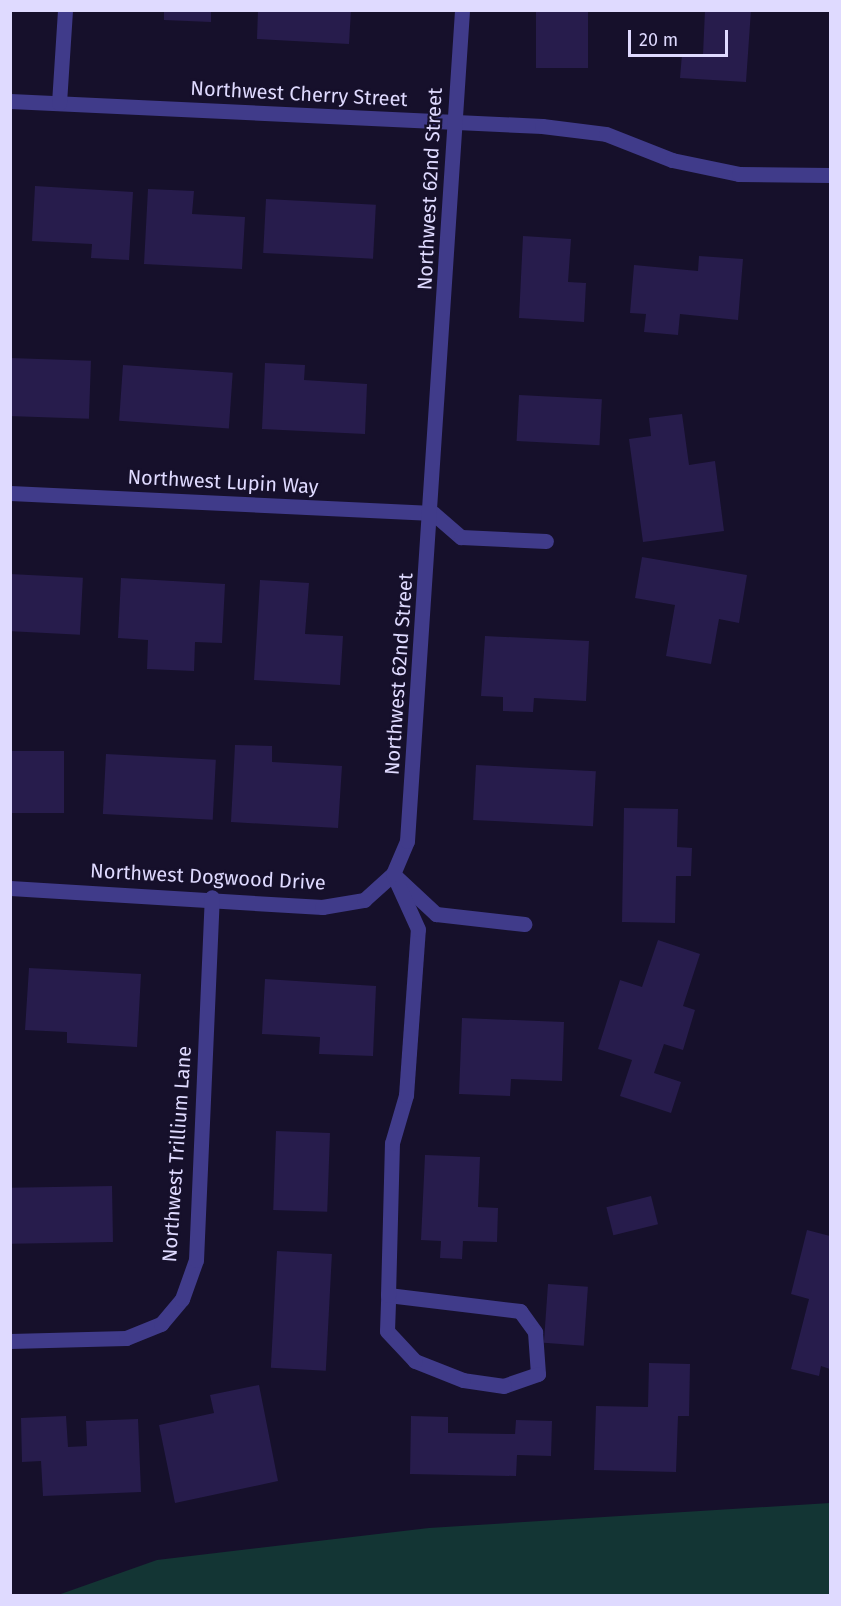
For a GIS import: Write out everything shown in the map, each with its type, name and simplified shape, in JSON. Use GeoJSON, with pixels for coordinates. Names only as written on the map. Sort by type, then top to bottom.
{"type":"FeatureCollection","features":[{"type":"Feature","properties":{"kind":"street"},"geometry":{"type":"LineString","coordinates":[[59,103],[65,10]]}},
{"type":"Feature","properties":{"kind":"street","name":"Northwest 62nd Street"},"geometry":{"type":"LineString","coordinates":[[393,874],[407,841],[433,513],[462,10]]}},
{"type":"Feature","properties":{"kind":"street","name":"Northwest Cherry Street"},"geometry":{"type":"LineString","coordinates":[[10,101],[455,123],[606,134],[672,160],[739,174],[831,175]]}},
{"type":"Feature","properties":{"kind":"street","name":"Northwest Lupin Way"},"geometry":{"type":"LineString","coordinates":[[10,493],[433,513]]}},
{"type":"Feature","properties":{"kind":"street"},"geometry":{"type":"LineString","coordinates":[[433,513],[460,537],[546,541]]}},
{"type":"Feature","properties":{"kind":"street"},"geometry":{"type":"LineString","coordinates":[[393,874],[436,914],[524,924]]}},
{"type":"Feature","properties":{"kind":"street"},"geometry":{"type":"LineString","coordinates":[[388,1295],[520,1311],[535,1332],[538,1374],[504,1386],[463,1380],[414,1361],[387,1331],[392,1143],[406,1095],[418,929],[393,874]]}},
{"type":"Feature","properties":{"kind":"street","name":"Northwest Dogwood Drive"},"geometry":{"type":"LineString","coordinates":[[10,888],[212,897],[322,907],[364,900],[393,874]]}},
{"type":"Feature","properties":{"kind":"street","name":"Northwest Trillium Lane"},"geometry":{"type":"LineString","coordinates":[[10,1341],[126,1338],[161,1324],[182,1299],[196,1260],[212,897]]}},
{"type":"Feature","properties":{"kind":"green space"},"geometry":{"type":"Polygon","coordinates":[[[830,1503],[830,1595],[58,1595],[157,1560],[429,1528],[830,1503]]]}},
{"type":"Feature","properties":{"kind":"building"},"geometry":{"type":"Polygon","coordinates":[[[164,10],[211,10],[211,22],[164,20],[164,10]]]}},
{"type":"Feature","properties":{"kind":"building"},"geometry":{"type":"Polygon","coordinates":[[[258,10],[351,10],[349,44],[257,39],[258,10]]]}},
{"type":"Feature","properties":{"kind":"building"},"geometry":{"type":"Polygon","coordinates":[[[536,10],[588,10],[588,68],[536,68],[536,10]]]}},
{"type":"Feature","properties":{"kind":"building"},"geometry":{"type":"Polygon","coordinates":[[[705,10],[751,10],[746,82],[680,78],[682,54],[703,55],[705,10]]]}},
{"type":"Feature","properties":{"kind":"building"},"geometry":{"type":"Polygon","coordinates":[[[35,186],[133,192],[129,260],[91,258],[92,244],[32,241],[35,186]]]}},
{"type":"Feature","properties":{"kind":"building"},"geometry":{"type":"Polygon","coordinates":[[[148,189],[194,191],[192,214],[245,217],[242,269],[144,264],[148,189]]]}},
{"type":"Feature","properties":{"kind":"building"},"geometry":{"type":"Polygon","coordinates":[[[266,199],[376,205],[373,259],[263,253],[266,199]]]}},
{"type":"Feature","properties":{"kind":"building"},"geometry":{"type":"Polygon","coordinates":[[[523,236],[571,239],[568,282],[586,283],[584,322],[519,318],[523,236]]]}},
{"type":"Feature","properties":{"kind":"building"},"geometry":{"type":"Polygon","coordinates":[[[699,256],[743,259],[738,320],[680,314],[678,335],[644,332],[646,314],[630,313],[634,265],[698,271],[699,256]]]}},
{"type":"Feature","properties":{"kind":"building"},"geometry":{"type":"Polygon","coordinates":[[[10,358],[91,361],[89,419],[10,416],[10,358]]]}},
{"type":"Feature","properties":{"kind":"building"},"geometry":{"type":"Polygon","coordinates":[[[265,363],[305,365],[304,380],[367,384],[365,434],[262,429],[265,363]]]}},
{"type":"Feature","properties":{"kind":"building"},"geometry":{"type":"Polygon","coordinates":[[[123,365],[233,373],[229,429],[119,421],[123,365]]]}},
{"type":"Feature","properties":{"kind":"building"},"geometry":{"type":"Polygon","coordinates":[[[519,395],[602,399],[599,445],[517,441],[519,395]]]}},
{"type":"Feature","properties":{"kind":"building"},"geometry":{"type":"Polygon","coordinates":[[[682,414],[689,465],[715,461],[724,531],[643,542],[629,439],[651,436],[649,418],[682,414]]]}},
{"type":"Feature","properties":{"kind":"building"},"geometry":{"type":"Polygon","coordinates":[[[642,557],[747,575],[739,623],[719,619],[711,664],[666,656],[675,605],[635,598],[642,557]]]}},
{"type":"Feature","properties":{"kind":"building"},"geometry":{"type":"Polygon","coordinates":[[[10,574],[83,578],[80,635],[10,631],[10,574]]]}},
{"type":"Feature","properties":{"kind":"building"},"geometry":{"type":"Polygon","coordinates":[[[121,578],[225,584],[222,643],[195,642],[194,671],[147,669],[148,640],[118,638],[121,578]]]}},
{"type":"Feature","properties":{"kind":"building"},"geometry":{"type":"Polygon","coordinates":[[[260,580],[309,583],[305,634],[343,636],[340,685],[254,680],[260,580]]]}},
{"type":"Feature","properties":{"kind":"building"},"geometry":{"type":"Polygon","coordinates":[[[485,636],[589,641],[586,701],[534,698],[533,712],[503,711],[503,697],[481,696],[485,636]]]}},
{"type":"Feature","properties":{"kind":"building"},"geometry":{"type":"Polygon","coordinates":[[[235,745],[272,746],[272,762],[342,766],[338,828],[231,822],[235,745]]]}},
{"type":"Feature","properties":{"kind":"building"},"geometry":{"type":"Polygon","coordinates":[[[10,751],[64,751],[64,813],[10,813],[10,751]]]}},
{"type":"Feature","properties":{"kind":"building"},"geometry":{"type":"Polygon","coordinates":[[[106,754],[216,760],[213,820],[103,814],[106,754]]]}},
{"type":"Feature","properties":{"kind":"building"},"geometry":{"type":"Polygon","coordinates":[[[476,765],[596,771],[593,826],[473,820],[476,765]]]}},
{"type":"Feature","properties":{"kind":"building"},"geometry":{"type":"Polygon","coordinates":[[[624,808],[678,809],[677,847],[692,848],[691,876],[676,876],[675,923],[622,922],[624,808]]]}},
{"type":"Feature","properties":{"kind":"building"},"geometry":{"type":"Polygon","coordinates":[[[658,940],[700,954],[683,1006],[695,1010],[683,1050],[664,1044],[654,1073],[681,1082],[671,1113],[620,1096],[632,1060],[598,1049],[620,980],[642,987],[658,940]]]}},
{"type":"Feature","properties":{"kind":"building"},"geometry":{"type":"Polygon","coordinates":[[[29,968],[141,974],[137,1047],[67,1043],[67,1032],[25,1030],[29,968]]]}},
{"type":"Feature","properties":{"kind":"building"},"geometry":{"type":"Polygon","coordinates":[[[265,979],[376,986],[373,1056],[319,1054],[320,1037],[262,1034],[265,979]]]}},
{"type":"Feature","properties":{"kind":"building"},"geometry":{"type":"Polygon","coordinates":[[[462,1018],[564,1022],[562,1081],[511,1079],[510,1096],[459,1094],[462,1018]]]}},
{"type":"Feature","properties":{"kind":"building"},"geometry":{"type":"Polygon","coordinates":[[[276,1131],[330,1133],[327,1212],[273,1210],[276,1131]]]}},
{"type":"Feature","properties":{"kind":"building"},"geometry":{"type":"Polygon","coordinates":[[[425,1155],[480,1157],[478,1207],[498,1208],[497,1242],[463,1241],[462,1259],[440,1258],[441,1241],[421,1240],[425,1155]]]}},
{"type":"Feature","properties":{"kind":"building"},"geometry":{"type":"Polygon","coordinates":[[[112,1186],[113,1242],[11,1244],[10,1188],[112,1186]]]}},
{"type":"Feature","properties":{"kind":"building"},"geometry":{"type":"Polygon","coordinates":[[[651,1196],[658,1224],[613,1235],[606,1207],[651,1196]]]}},
{"type":"Feature","properties":{"kind":"building"},"geometry":{"type":"Polygon","coordinates":[[[807,1230],[830,1236],[830,1369],[821,1366],[819,1376],[791,1369],[809,1299],[791,1294],[807,1230]]]}},
{"type":"Feature","properties":{"kind":"building"},"geometry":{"type":"Polygon","coordinates":[[[277,1251],[332,1254],[326,1371],[271,1368],[277,1251]]]}},
{"type":"Feature","properties":{"kind":"building"},"geometry":{"type":"Polygon","coordinates":[[[548,1284],[588,1287],[584,1346],[544,1343],[548,1284]]]}},
{"type":"Feature","properties":{"kind":"building"},"geometry":{"type":"Polygon","coordinates":[[[649,1363],[690,1364],[689,1416],[678,1416],[676,1472],[594,1470],[596,1406],[648,1407],[649,1363]]]}},
{"type":"Feature","properties":{"kind":"building"},"geometry":{"type":"Polygon","coordinates":[[[259,1385],[278,1481],[175,1503],[159,1425],[214,1413],[210,1395],[259,1385]]]}},
{"type":"Feature","properties":{"kind":"building"},"geometry":{"type":"Polygon","coordinates":[[[66,1416],[68,1447],[87,1446],[86,1421],[138,1419],[141,1492],[43,1496],[41,1461],[22,1462],[21,1418],[66,1416]]]}},
{"type":"Feature","properties":{"kind":"building"},"geometry":{"type":"Polygon","coordinates":[[[411,1416],[448,1417],[448,1433],[515,1434],[516,1420],[552,1421],[551,1456],[517,1455],[516,1476],[410,1474],[411,1416]]]}}]}
